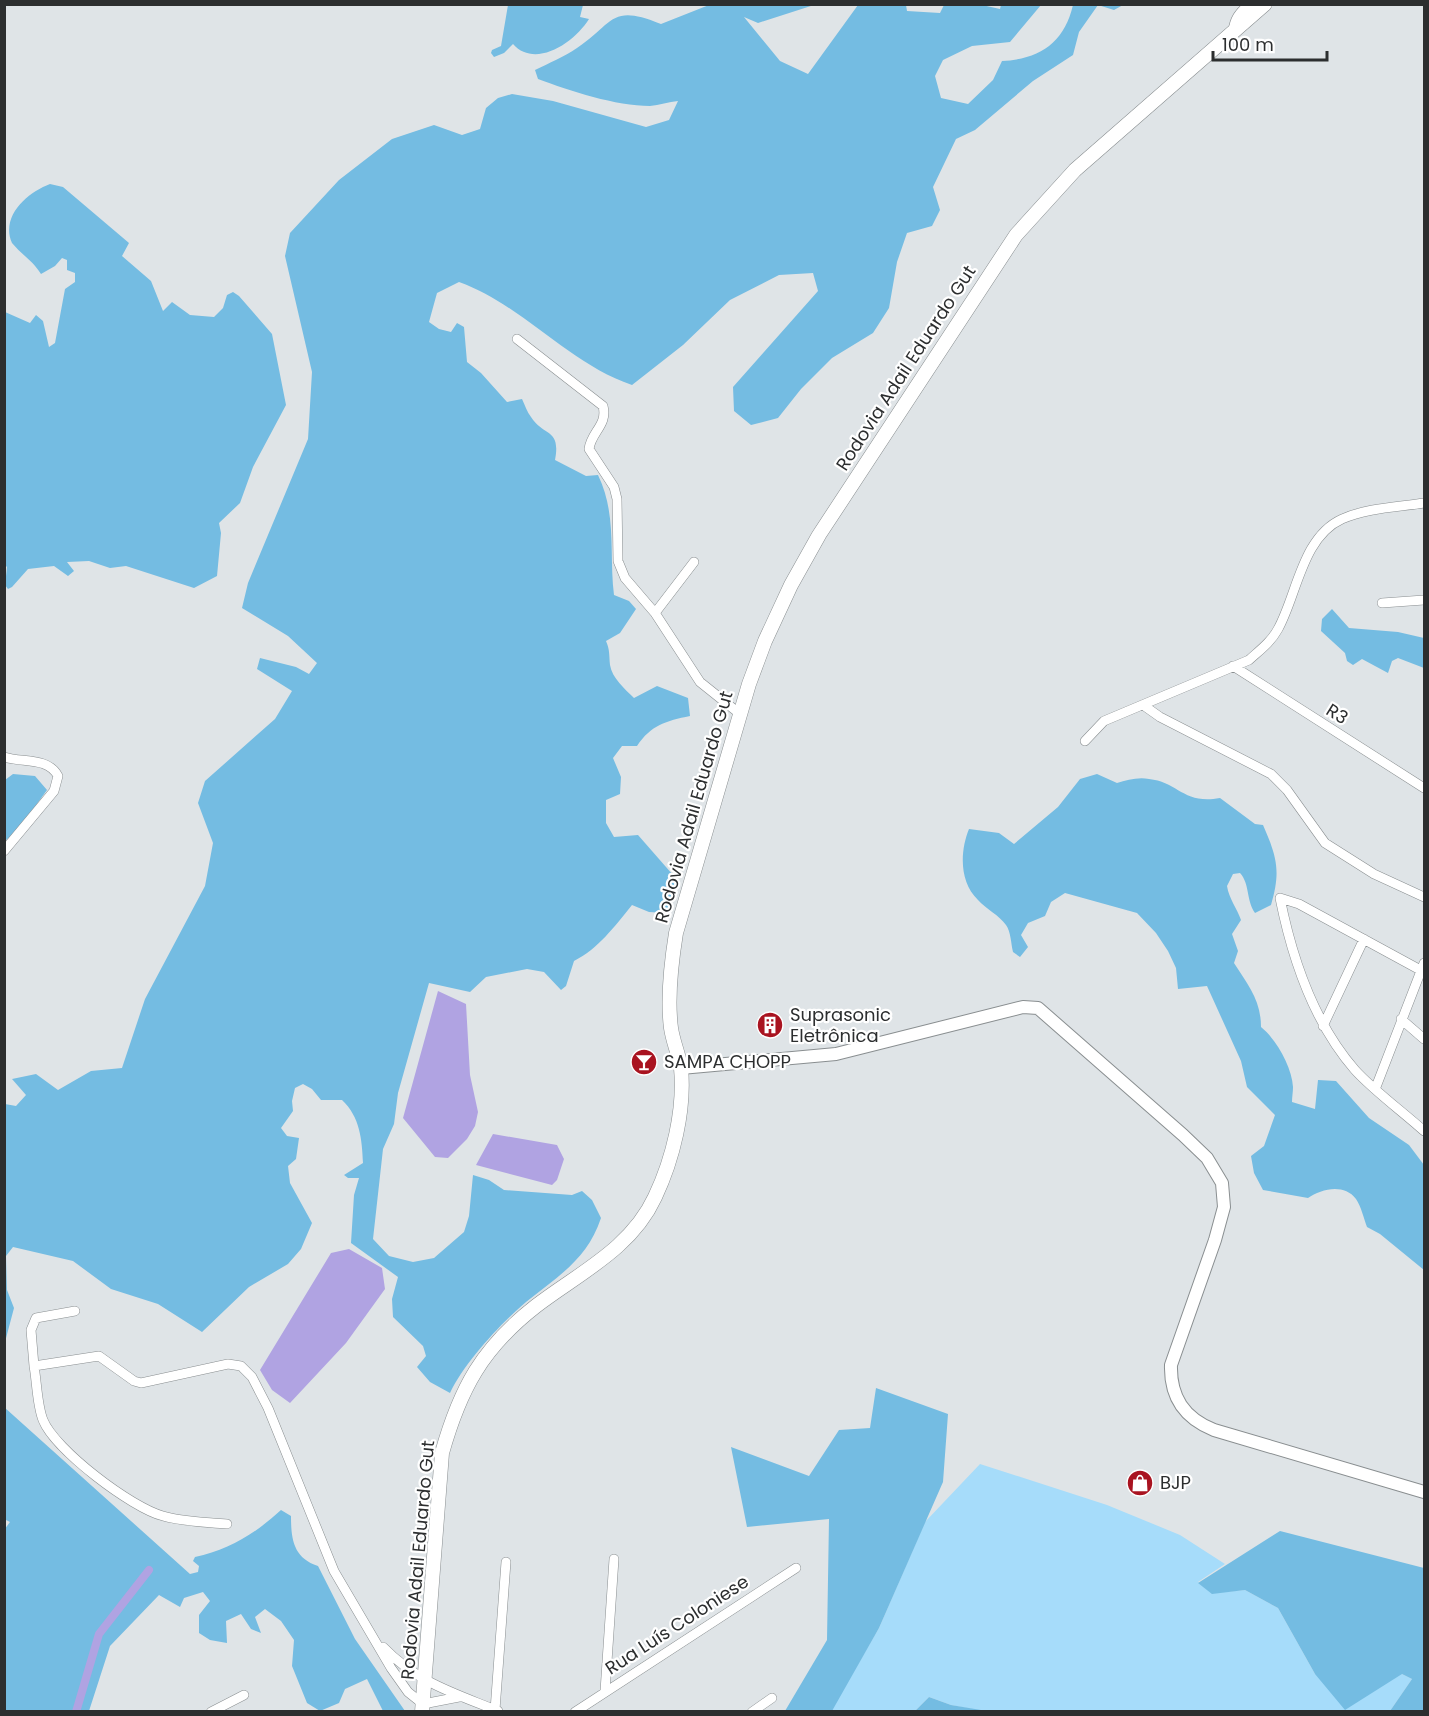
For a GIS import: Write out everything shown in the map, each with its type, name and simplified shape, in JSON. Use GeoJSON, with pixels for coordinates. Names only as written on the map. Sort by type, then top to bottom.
{"type":"FeatureCollection","features":[{"type":"Feature","properties":{"kind":"main road","name":"Rodovia Adail Eduardo Gut"},"geometry":{"type":"LineString","coordinates":[[423,1708],[442,1453],[462,1393],[485,1356],[535,1307],[604,1260],[644,1216],[664,1175],[674,1140],[681,1068],[671,1028],[670,1001],[676,933],[740,714],[765,641],[809,552],[1004,250],[1037,209],[1075,170],[1265,4]]}},
{"type":"Feature","properties":{"kind":"street"},"geometry":{"type":"LineString","coordinates":[[1233,32],[1234,23],[1249,4]]}},
{"type":"Feature","properties":{"kind":"street"},"geometry":{"type":"LineString","coordinates":[[517,339],[603,406],[604,420],[590,443],[589,449],[614,487],[620,569],[655,613],[700,682],[740,714]]}},
{"type":"Feature","properties":{"kind":"street"},"geometry":{"type":"LineString","coordinates":[[1085,741],[1104,721],[1249,660],[1271,640],[1300,572],[1314,547],[1334,524],[1355,515],[1425,503]]}},
{"type":"Feature","properties":{"kind":"street"},"geometry":{"type":"LineString","coordinates":[[655,613],[694,562]]}},
{"type":"Feature","properties":{"kind":"street"},"geometry":{"type":"LineString","coordinates":[[1382,603],[1425,600]]}},
{"type":"Feature","properties":{"kind":"street","name":"R3"},"geometry":{"type":"LineString","coordinates":[[1233,666],[1425,788]]}},
{"type":"Feature","properties":{"kind":"street"},"geometry":{"type":"LineString","coordinates":[[1143,705],[1160,717],[1271,774],[1287,790],[1325,843],[1374,874],[1425,897]]}},
{"type":"Feature","properties":{"kind":"street"},"geometry":{"type":"LineString","coordinates":[[4,757],[42,763],[55,771],[58,776],[54,791],[4,851]]}},
{"type":"Feature","properties":{"kind":"street"},"geometry":{"type":"LineString","coordinates":[[1376,1087],[1423,968],[1299,904],[1280,898],[1286,930],[1323,1026],[1357,1072],[1425,1131]]}},
{"type":"Feature","properties":{"kind":"street"},"geometry":{"type":"LineString","coordinates":[[1323,1026],[1364,939]]}},
{"type":"Feature","properties":{"kind":"street"},"geometry":{"type":"LineString","coordinates":[[681,1068],[818,1058],[1023,1007],[1033,1006],[1043,1011],[1207,1158],[1222,1183],[1224,1207],[1215,1240],[1171,1365],[1170,1379],[1183,1409],[1200,1424],[1214,1430],[1425,1492]]}},
{"type":"Feature","properties":{"kind":"street"},"geometry":{"type":"LineString","coordinates":[[1401,1020],[1425,1039]]}},
{"type":"Feature","properties":{"kind":"street"},"geometry":{"type":"LineString","coordinates":[[75,1311],[36,1318],[31,1330],[43,1420],[53,1437],[126,1499],[164,1516],[227,1524]]}},
{"type":"Feature","properties":{"kind":"street"},"geometry":{"type":"LineString","coordinates":[[34,1366],[99,1356],[134,1381],[148,1383],[228,1364],[240,1366],[252,1377],[268,1408],[334,1571],[400,1681],[423,1708],[459,1697]]}},
{"type":"Feature","properties":{"kind":"street"},"geometry":{"type":"LineString","coordinates":[[605,1691],[614,1560]]}},
{"type":"Feature","properties":{"kind":"street"},"geometry":{"type":"LineString","coordinates":[[377,1641],[403,1665],[425,1678],[459,1697],[497,1711],[506,1563]]}},
{"type":"Feature","properties":{"kind":"street","name":"Rua Luís Coloniese"},"geometry":{"type":"LineString","coordinates":[[575,1712],[796,1568]]}},
{"type":"Feature","properties":{"kind":"street"},"geometry":{"type":"LineString","coordinates":[[211,1712],[244,1695]]}},
{"type":"Feature","properties":{"kind":"street"},"geometry":{"type":"LineString","coordinates":[[752,1712],[772,1698]]}},
{"type":"Feature","properties":{"kind":"shaded area"},"geometry":{"type":"Polygon","coordinates":[[[508,5],[583,5],[580,17],[589,19],[574,37],[554,50],[532,54],[522,51],[513,44],[504,53],[494,57],[491,53],[492,50],[501,46],[508,5]]]}},
{"type":"Feature","properties":{"kind":"shaded area"},"geometry":{"type":"Polygon","coordinates":[[[709,5],[814,5],[758,23],[744,17],[780,61],[808,74],[858,5],[906,5],[907,11],[940,13],[944,5],[982,5],[1000,9],[1001,5],[1041,5],[1010,42],[972,46],[943,60],[935,76],[941,98],[968,104],[993,80],[1002,61],[1028,57],[1057,39],[1069,18],[1073,5],[1098,5],[1079,32],[1073,55],[1033,81],[975,130],[956,139],[933,187],[940,210],[932,226],[907,233],[897,262],[889,308],[873,333],[832,358],[801,389],[778,418],[751,425],[734,411],[733,387],[818,291],[813,273],[779,275],[730,300],[683,345],[632,385],[587,363],[482,292],[459,282],[437,293],[429,322],[439,329],[451,332],[457,323],[464,327],[467,362],[481,373],[507,402],[522,399],[528,413],[556,443],[555,460],[586,476],[598,475],[608,504],[610,519],[614,595],[629,601],[636,609],[620,633],[606,641],[611,670],[619,683],[634,698],[657,686],[688,698],[690,716],[660,725],[648,733],[637,746],[622,746],[613,758],[621,777],[620,794],[606,800],[606,823],[614,837],[638,835],[673,875],[675,895],[665,913],[649,912],[632,905],[598,944],[574,961],[566,986],[561,990],[544,972],[527,969],[486,977],[470,992],[429,983],[398,1093],[394,1124],[383,1149],[373,1239],[389,1256],[413,1262],[434,1258],[464,1232],[469,1216],[473,1175],[489,1180],[504,1190],[572,1195],[582,1191],[592,1200],[601,1218],[595,1233],[580,1256],[570,1266],[526,1302],[495,1332],[464,1369],[450,1393],[430,1382],[417,1367],[426,1356],[423,1346],[393,1317],[392,1299],[398,1277],[351,1243],[354,1195],[359,1178],[348,1178],[344,1175],[363,1163],[361,1137],[353,1114],[342,1100],[321,1100],[312,1089],[303,1084],[295,1088],[292,1101],[293,1111],[281,1128],[287,1136],[299,1138],[296,1159],[288,1166],[290,1183],[312,1223],[301,1249],[288,1264],[249,1287],[202,1332],[158,1304],[111,1289],[73,1261],[13,1247],[6,1256],[7,1290],[14,1308],[5,1342],[5,1104],[16,1106],[26,1095],[12,1079],[36,1074],[58,1090],[91,1071],[122,1068],[145,999],[205,886],[213,843],[198,803],[205,781],[275,719],[292,691],[257,669],[260,658],[296,667],[309,674],[317,663],[288,636],[242,608],[248,583],[308,439],[312,372],[285,256],[290,233],[339,180],[392,139],[434,125],[462,135],[480,129],[486,108],[498,98],[512,94],[553,101],[646,127],[669,120],[678,101],[650,106],[608,101],[538,79],[535,70],[572,51],[606,24],[622,16],[632,15],[661,24],[709,5]]]}},
{"type":"Feature","properties":{"kind":"shaded area"},"geometry":{"type":"Polygon","coordinates":[[[1098,5],[1123,5],[1114,10],[1098,5]]]}},
{"type":"Feature","properties":{"kind":"shaded area"},"geometry":{"type":"Polygon","coordinates":[[[50,184],[63,187],[129,243],[122,256],[151,281],[163,311],[172,302],[190,315],[214,317],[223,308],[227,295],[233,292],[272,334],[286,405],[253,467],[240,503],[219,523],[221,533],[217,576],[194,588],[126,566],[110,568],[89,561],[67,562],[74,571],[68,576],[54,566],[28,569],[12,587],[8,589],[5,585],[7,567],[4,564],[5,312],[30,323],[36,315],[43,321],[49,347],[55,343],[65,289],[75,282],[75,273],[67,270],[67,260],[62,258],[55,266],[41,274],[12,243],[9,233],[13,215],[18,206],[33,193],[50,184]]]}},
{"type":"Feature","properties":{"kind":"shaded area"},"geometry":{"type":"Polygon","coordinates":[[[1332,609],[1349,628],[1398,632],[1424,638],[1424,668],[1398,658],[1392,661],[1388,673],[1362,659],[1353,665],[1347,661],[1345,653],[1321,631],[1322,619],[1332,609]]]}},
{"type":"Feature","properties":{"kind":"shaded area"},"geometry":{"type":"Polygon","coordinates":[[[13,774],[35,776],[47,790],[18,830],[5,841],[5,780],[13,774]]]}},
{"type":"Feature","properties":{"kind":"shaded area"},"geometry":{"type":"Polygon","coordinates":[[[1097,774],[1117,783],[1149,779],[1167,784],[1189,796],[1220,798],[1255,824],[1263,825],[1272,846],[1276,864],[1274,893],[1271,905],[1255,913],[1243,877],[1240,873],[1233,874],[1227,886],[1241,920],[1232,934],[1238,951],[1234,963],[1256,1001],[1261,1027],[1282,1054],[1290,1071],[1293,1087],[1292,1102],[1315,1109],[1318,1080],[1336,1081],[1369,1118],[1409,1145],[1424,1165],[1424,1270],[1380,1234],[1367,1227],[1358,1202],[1345,1191],[1326,1190],[1308,1198],[1263,1190],[1254,1173],[1251,1156],[1264,1146],[1275,1115],[1247,1087],[1241,1061],[1207,986],[1178,989],[1176,968],[1168,951],[1156,933],[1137,913],[1065,893],[1051,902],[1045,916],[1028,923],[1021,935],[1028,947],[1020,957],[1013,952],[1006,925],[972,893],[964,875],[963,866],[964,847],[969,829],[999,833],[1014,844],[1058,807],[1080,779],[1097,774]]]}},
{"type":"Feature","properties":{"kind":"shaded area"},"geometry":{"type":"Polygon","coordinates":[[[438,991],[466,1004],[470,1075],[478,1112],[475,1126],[467,1139],[448,1158],[435,1157],[403,1118],[438,991]]]}},
{"type":"Feature","properties":{"kind":"shaded area"},"geometry":{"type":"Polygon","coordinates":[[[493,1134],[557,1145],[564,1159],[557,1180],[552,1185],[476,1165],[493,1134]]]}},
{"type":"Feature","properties":{"kind":"shaded area"},"geometry":{"type":"Polygon","coordinates":[[[349,1249],[382,1268],[385,1289],[346,1343],[290,1403],[272,1390],[260,1370],[331,1253],[349,1249]]]}},
{"type":"Feature","properties":{"kind":"shaded area"},"geometry":{"type":"Polygon","coordinates":[[[876,1388],[948,1414],[943,1482],[879,1628],[832,1711],[785,1711],[827,1640],[829,1519],[747,1527],[731,1447],[809,1476],[839,1430],[870,1428],[876,1388]]]}},
{"type":"Feature","properties":{"kind":"shaded area"},"geometry":{"type":"Polygon","coordinates":[[[4,1407],[190,1574],[198,1572],[199,1566],[193,1561],[195,1557],[241,1540],[281,1510],[291,1516],[293,1539],[298,1552],[303,1558],[318,1566],[355,1639],[405,1711],[383,1711],[367,1679],[345,1689],[339,1703],[320,1711],[307,1703],[292,1666],[294,1640],[281,1621],[265,1609],[255,1617],[261,1633],[251,1629],[241,1614],[226,1621],[227,1643],[210,1640],[199,1633],[199,1615],[210,1601],[203,1592],[184,1598],[180,1607],[159,1595],[110,1646],[89,1711],[5,1711],[4,1530],[10,1522],[4,1519],[4,1407]]]}},
{"type":"Feature","properties":{"kind":"shaded area"},"geometry":{"type":"Polygon","coordinates":[[[980,1464],[1107,1505],[1180,1535],[1225,1564],[1198,1582],[1212,1593],[1245,1590],[1278,1608],[1315,1674],[1402,1674],[1412,1679],[1390,1711],[987,1712],[951,1705],[929,1697],[915,1711],[830,1712],[879,1628],[925,1522],[980,1464]]]}},
{"type":"Feature","properties":{"kind":"shaded area"},"geometry":{"type":"Polygon","coordinates":[[[1280,1531],[1424,1568],[1424,1711],[1390,1711],[1412,1679],[1402,1674],[1345,1710],[1315,1674],[1278,1608],[1245,1590],[1212,1594],[1198,1583],[1280,1531]]]}},
{"type":"Feature","properties":{"kind":"shaded area"},"geometry":{"type":"Polygon","coordinates":[[[929,1697],[951,1705],[987,1711],[915,1711],[929,1697]]]}},
{"type":"Feature","properties":{"kind":"waterway"},"geometry":{"type":"LineString","coordinates":[[76,1712],[99,1634],[149,1570]]}},
{"type":"Feature","properties":{"kind":"place","name":"Suprasonic Eletrônica"},"geometry":{"type":"Point","coordinates":[770,1025]}},
{"type":"Feature","properties":{"kind":"place","name":"SAMPA CHOPP"},"geometry":{"type":"Point","coordinates":[644,1062]}},
{"type":"Feature","properties":{"kind":"place","name":"BJP"},"geometry":{"type":"Point","coordinates":[1140,1483]}}]}
